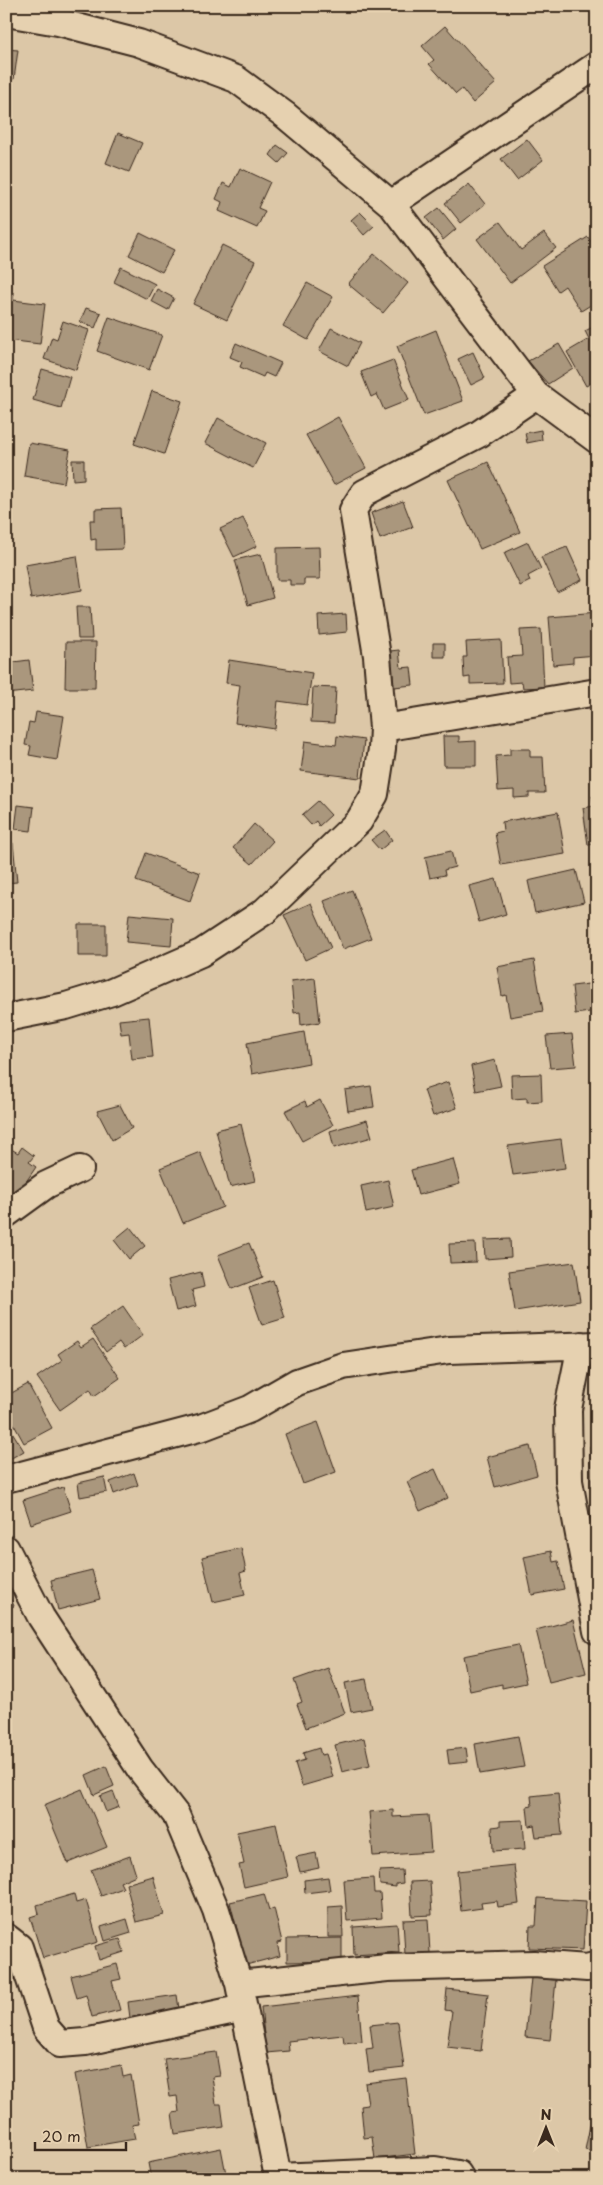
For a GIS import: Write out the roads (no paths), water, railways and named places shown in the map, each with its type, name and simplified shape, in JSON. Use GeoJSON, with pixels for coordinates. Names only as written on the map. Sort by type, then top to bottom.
{"type":"FeatureCollection","features":[{"type":"Feature","properties":{"kind":"street"},"geometry":{"type":"LineString","coordinates":[[6,13],[58,22],[139,43],[236,79],[285,115],[391,204],[536,395],[597,440]]}},
{"type":"Feature","properties":{"kind":"street"},"geometry":{"type":"LineString","coordinates":[[391,204],[597,65]]}},
{"type":"Feature","properties":{"kind":"street"},"geometry":{"type":"LineString","coordinates":[[6,1018],[66,1006],[112,992],[201,953],[265,910],[358,822],[375,794],[382,749],[383,728],[377,656],[353,510],[364,494],[479,434],[536,395]]}},
{"type":"Feature","properties":{"kind":"street"},"geometry":{"type":"LineString","coordinates":[[383,728],[597,692]]}},
{"type":"Feature","properties":{"kind":"street"},"geometry":{"type":"LineString","coordinates":[[6,1214],[46,1185],[80,1169]]}},
{"type":"Feature","properties":{"kind":"street"},"geometry":{"type":"LineString","coordinates":[[6,1479],[203,1427],[250,1409],[297,1382],[343,1366],[449,1350],[589,1345],[568,1409],[569,1481],[597,1631]]}},
{"type":"Feature","properties":{"kind":"street"},"geometry":{"type":"LineString","coordinates":[[6,1550],[41,1617],[140,1769],[176,1815],[216,1910],[241,1996],[277,2178],[435,2170],[458,2174],[461,2179]]}},
{"type":"Feature","properties":{"kind":"street"},"geometry":{"type":"LineString","coordinates":[[6,1937],[19,1947],[46,2028],[60,2044],[85,2042],[241,1996],[386,1968],[534,1964],[588,1968],[597,1965]]}}]}
